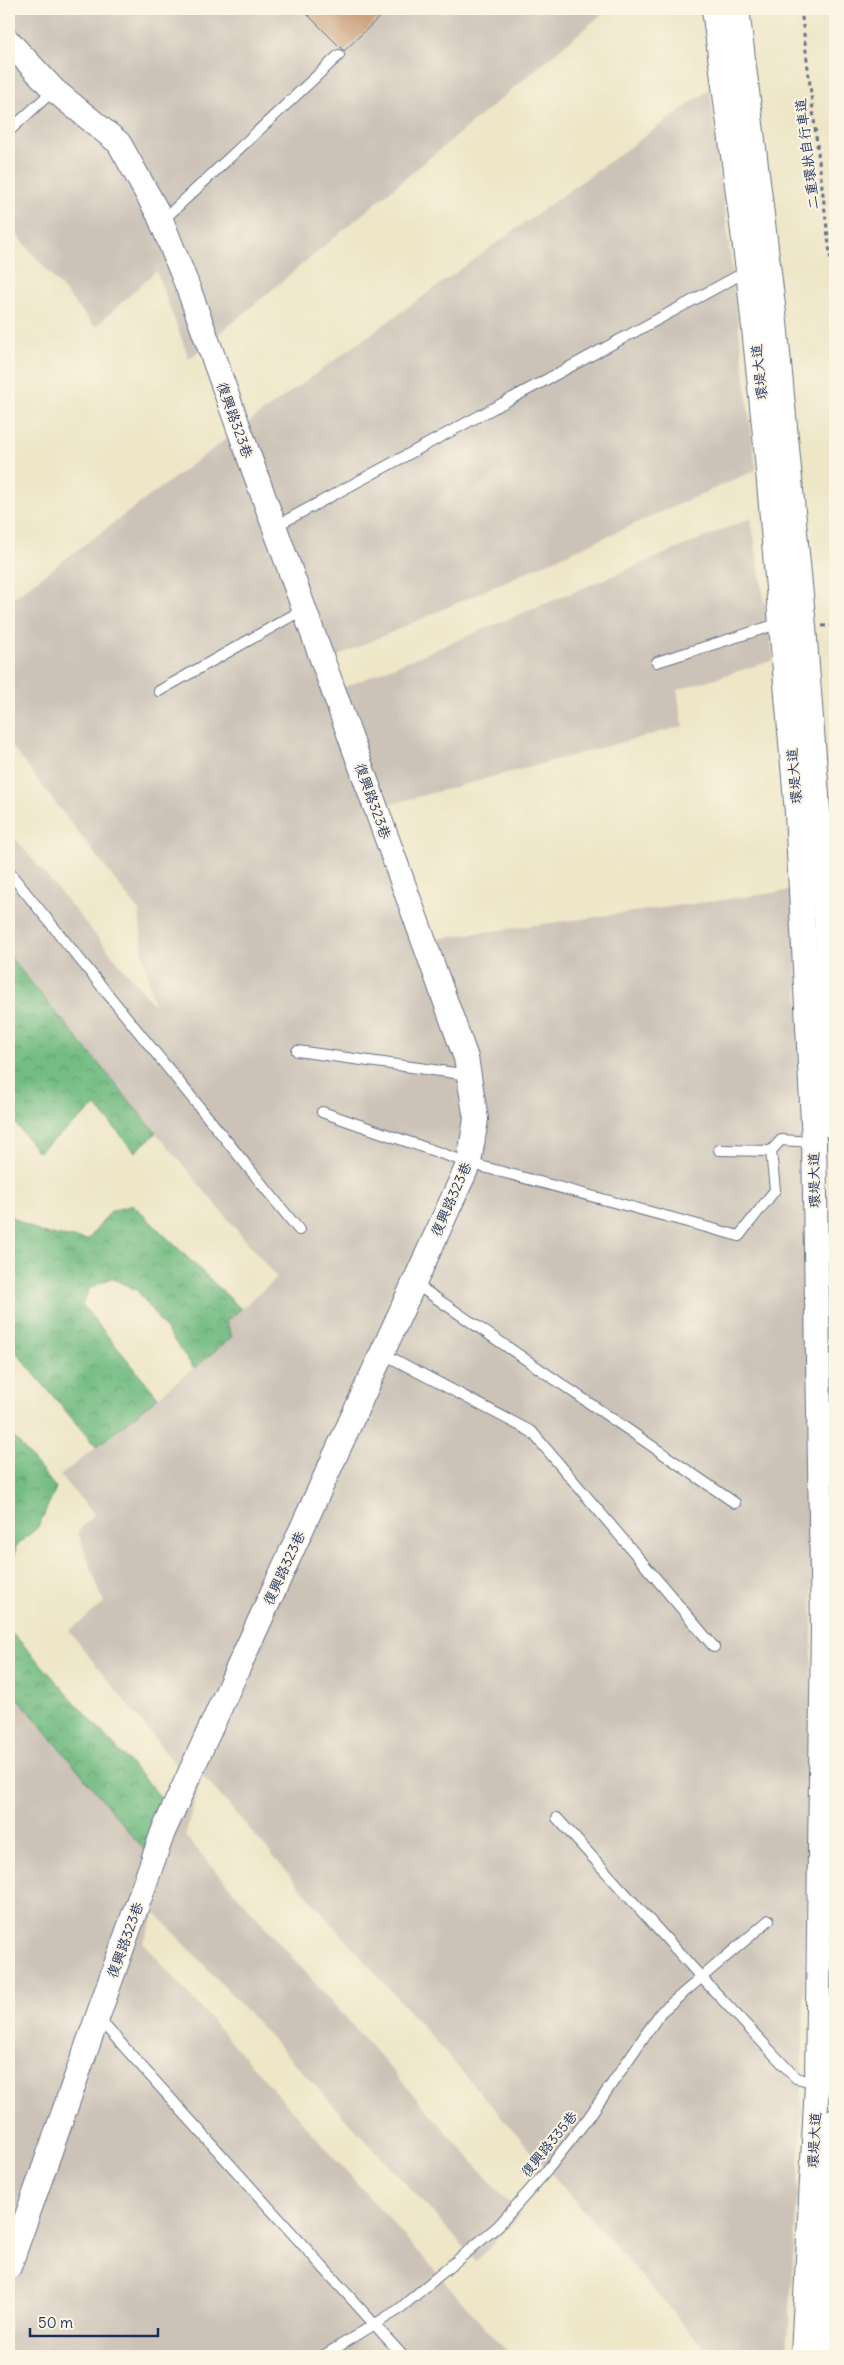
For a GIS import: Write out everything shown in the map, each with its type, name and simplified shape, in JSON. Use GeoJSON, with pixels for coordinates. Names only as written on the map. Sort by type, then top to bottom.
{"type":"FeatureCollection","features":[{"type":"Feature","properties":{"kind":"street","name":"環堤大道"},"geometry":{"type":"LineString","coordinates":[[714,9],[741,122],[775,322],[804,627],[826,914],[835,1128]]}},
{"type":"Feature","properties":{"kind":"street","name":"環堤大道"},"geometry":{"type":"LineString","coordinates":[[737,9],[748,270],[797,812],[814,1142],[823,1626],[826,2084],[817,2292],[824,2356]]}},
{"type":"Feature","properties":{"kind":"street","name":"復興路323巷"},"geometry":{"type":"LineString","coordinates":[[9,42],[54,90],[119,143],[162,221],[466,1058],[476,1119],[469,1163],[163,1832],[9,2266]]}},
{"type":"Feature","properties":{"kind":"street","name":"環堤大道"},"geometry":{"type":"LineString","coordinates":[[803,2356],[817,2292],[835,2120]]}},
{"type":"Feature","properties":{"kind":"lane"},"geometry":{"type":"LineString","coordinates":[[162,221],[340,55]]}},
{"type":"Feature","properties":{"kind":"lane"},"geometry":{"type":"LineString","coordinates":[[9,131],[54,90]]}},
{"type":"Feature","properties":{"kind":"lane"},"geometry":{"type":"LineString","coordinates":[[274,527],[748,270]]}},
{"type":"Feature","properties":{"kind":"lane"},"geometry":{"type":"LineString","coordinates":[[158,691],[304,609]]}},
{"type":"Feature","properties":{"kind":"lane"},"geometry":{"type":"LineString","coordinates":[[657,662],[781,623]]}},
{"type":"Feature","properties":{"kind":"lane"},"geometry":{"type":"LineString","coordinates":[[9,872],[299,1230]]}},
{"type":"Feature","properties":{"kind":"lane"},"geometry":{"type":"LineString","coordinates":[[297,1051],[470,1075]]}},
{"type":"Feature","properties":{"kind":"lane"},"geometry":{"type":"LineString","coordinates":[[322,1112],[469,1163],[739,1236],[775,1190],[771,1151]]}},
{"type":"Feature","properties":{"kind":"lane"},"geometry":{"type":"LineString","coordinates":[[719,1150],[771,1151],[782,1140],[814,1142]]}},
{"type":"Feature","properties":{"kind":"lane"},"geometry":{"type":"LineString","coordinates":[[414,1283],[735,1503]]}},
{"type":"Feature","properties":{"kind":"lane"},"geometry":{"type":"LineString","coordinates":[[382,1353],[532,1432],[714,1647]]}},
{"type":"Feature","properties":{"kind":"lane"},"geometry":{"type":"LineString","coordinates":[[558,1818],[701,1977],[796,2078],[826,2084]]}},
{"type":"Feature","properties":{"kind":"lane","name":"復興路335巷"},"geometry":{"type":"LineString","coordinates":[[323,2356],[398,2310],[498,2226],[545,2173],[589,2117],[661,2012],[769,1920]]}},
{"type":"Feature","properties":{"kind":"lane"},"geometry":{"type":"LineString","coordinates":[[97,2017],[225,2162],[403,2356]]}},
{"type":"Feature","properties":{"kind":"path","name":"二重環狀自行車道"},"geometry":{"type":"LineString","coordinates":[[800,9],[835,296]]}},
{"type":"Feature","properties":{"kind":"shaded area"},"geometry":{"type":"Polygon","coordinates":[[[9,9],[608,9],[189,359],[156,271],[95,327],[11,228],[9,230],[9,9]]]}},
{"type":"Feature","properties":{"kind":"shaded area"},"geometry":{"type":"Polygon","coordinates":[[[710,89],[756,470],[329,660],[340,689],[751,518],[774,660],[677,690],[683,726],[384,806],[426,940],[794,890],[806,1201],[813,1559],[811,1748],[800,2148],[787,2356],[711,2356],[202,1775],[185,1836],[520,2215],[477,2261],[156,1913],[143,1943],[511,2356],[9,2356],[9,1687],[146,1851],[178,1768],[69,1631],[104,1603],[78,1532],[94,1514],[60,1476],[232,1337],[226,1321],[277,1278],[9,956],[9,831],[154,1005],[143,954],[139,911],[9,743],[9,601],[249,422],[710,89]]]}},
{"type":"Feature","properties":{"kind":"green space"},"geometry":{"type":"Polygon","coordinates":[[[9,956],[156,1133],[135,1152],[96,1106],[38,1152],[9,1115],[9,956]]]}},
{"type":"Feature","properties":{"kind":"green space"},"geometry":{"type":"Polygon","coordinates":[[[133,1205],[241,1309],[226,1321],[232,1337],[194,1368],[137,1290],[111,1278],[90,1288],[82,1305],[158,1397],[96,1447],[9,1344],[9,1215],[41,1233],[88,1240],[111,1211],[133,1205]]]}},
{"type":"Feature","properties":{"kind":"green space"},"geometry":{"type":"Polygon","coordinates":[[[9,1431],[56,1488],[38,1527],[16,1546],[9,1580],[9,1431]]]}},
{"type":"Feature","properties":{"kind":"green space"},"geometry":{"type":"Polygon","coordinates":[[[9,1629],[165,1802],[146,1852],[9,1687],[9,1629]]]}},
{"type":"Feature","properties":{"kind":"building"},"geometry":{"type":"Polygon","coordinates":[[[302,9],[388,9],[344,51],[302,9]]]}}]}
